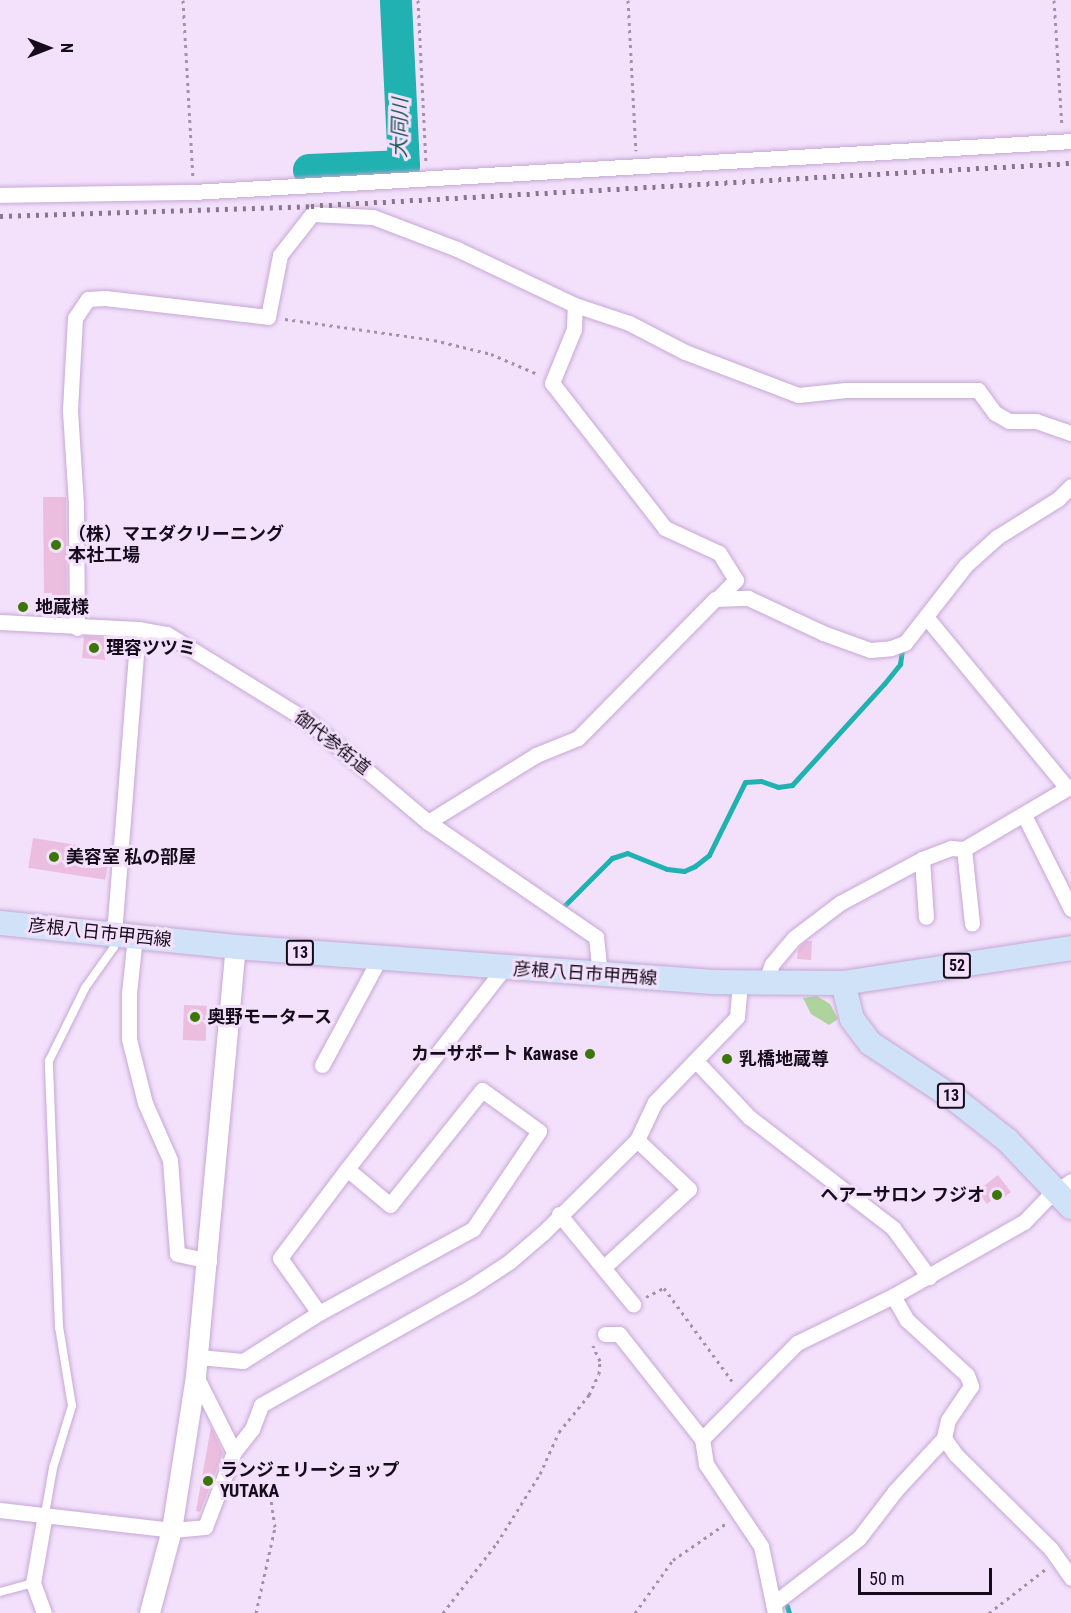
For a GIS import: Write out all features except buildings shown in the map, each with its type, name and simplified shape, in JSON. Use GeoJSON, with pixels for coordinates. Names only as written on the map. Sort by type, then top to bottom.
{"type":"FeatureCollection","features":[{"type":"Feature","properties":{"kind":"main road","name":"彦根八日市甲西線"},"geometry":{"type":"LineString","coordinates":[[0,923],[236,947],[503,969],[740,982],[843,983]]}},
{"type":"Feature","properties":{"kind":"main road","name":"52"},"geometry":{"type":"LineString","coordinates":[[843,983],[1071,948]]}},
{"type":"Feature","properties":{"kind":"main road","name":"13"},"geometry":{"type":"LineString","coordinates":[[843,983],[852,1019],[870,1043],[956,1100],[1007,1140],[1066,1193]]}},
{"type":"Feature","properties":{"kind":"street"},"geometry":{"type":"LineString","coordinates":[[0,195],[194,192],[1067,141]]}},
{"type":"Feature","properties":{"kind":"street"},"geometry":{"type":"LineString","coordinates":[[77,628],[76,504],[70,410],[75,318],[87,299],[105,298],[268,317],[280,255],[303,230],[305,218],[312,214],[373,217],[457,249],[575,305],[629,323],[685,352],[798,395],[846,390],[978,390],[995,413],[1009,421],[1036,421],[1071,433]]}},
{"type":"Feature","properties":{"kind":"street"},"geometry":{"type":"LineString","coordinates":[[428,822],[536,755],[578,738],[736,580],[719,553],[665,528],[552,383],[574,329],[575,305]]}},
{"type":"Feature","properties":{"kind":"street"},"geometry":{"type":"LineString","coordinates":[[717,599],[748,598],[823,633],[870,650],[905,643],[927,618],[966,565],[997,537],[1058,499],[1071,486]]}},
{"type":"Feature","properties":{"kind":"street"},"geometry":{"type":"LineString","coordinates":[[765,983],[772,964],[794,938],[840,903],[922,860],[951,848],[964,849],[1069,787],[927,618]]}},
{"type":"Feature","properties":{"kind":"street","name":"御代参街道"},"geometry":{"type":"LineString","coordinates":[[0,622],[77,628],[138,629],[166,634],[308,721],[428,822],[596,937],[600,974]]}},
{"type":"Feature","properties":{"kind":"street"},"geometry":{"type":"LineString","coordinates":[[138,629],[124,936],[129,993],[129,1039],[145,1102],[170,1160],[177,1254],[209,1261]]}},
{"type":"Feature","properties":{"kind":"street"},"geometry":{"type":"LineString","coordinates":[[1024,815],[1071,909]]}},
{"type":"Feature","properties":{"kind":"street"},"geometry":{"type":"LineString","coordinates":[[964,849],[972,924]]}},
{"type":"Feature","properties":{"kind":"street"},"geometry":{"type":"LineString","coordinates":[[922,860],[926,917]]}},
{"type":"Feature","properties":{"kind":"street"},"geometry":{"type":"LineString","coordinates":[[150,1613],[172,1530],[197,1366],[209,1261],[236,947]]}},
{"type":"Feature","properties":{"kind":"street"},"geometry":{"type":"LineString","coordinates":[[322,1065],[379,959]]}},
{"type":"Feature","properties":{"kind":"street"},"geometry":{"type":"LineString","coordinates":[[319,1313],[280,1258],[503,969]]}},
{"type":"Feature","properties":{"kind":"street"},"geometry":{"type":"LineString","coordinates":[[0,1510],[172,1530],[205,1527],[234,1452],[252,1429],[261,1405],[508,1263],[637,1140],[655,1102],[697,1062],[737,1017],[740,982]]}},
{"type":"Feature","properties":{"kind":"street"},"geometry":{"type":"LineString","coordinates":[[697,1062],[749,1117],[893,1228],[929,1277]]}},
{"type":"Feature","properties":{"kind":"street"},"geometry":{"type":"LineString","coordinates":[[197,1366],[243,1361],[319,1313],[473,1229],[539,1131],[483,1090],[390,1205],[347,1169]]}},
{"type":"Feature","properties":{"kind":"street"},"geometry":{"type":"LineString","coordinates":[[604,1267],[689,1189],[637,1140]]}},
{"type":"Feature","properties":{"kind":"street"},"geometry":{"type":"LineString","coordinates":[[702,1439],[797,1343],[929,1277],[1024,1222],[1066,1193]]}},
{"type":"Feature","properties":{"kind":"street"},"geometry":{"type":"LineString","coordinates":[[559,1214],[633,1304]]}},
{"type":"Feature","properties":{"kind":"street"},"geometry":{"type":"LineString","coordinates":[[605,1334],[619,1334],[702,1439],[706,1464],[742,1512],[761,1546],[774,1608],[859,1538],[895,1491],[944,1438],[948,1419],[971,1386],[967,1375],[907,1320],[893,1296]]}},
{"type":"Feature","properties":{"kind":"street"},"geometry":{"type":"LineString","coordinates":[[197,1366],[234,1452]]}},
{"type":"Feature","properties":{"kind":"street"},"geometry":{"type":"LineString","coordinates":[[944,1438],[955,1454],[1051,1549],[1056,1560],[1071,1578]]}},
{"type":"Feature","properties":{"kind":"street"},"geometry":{"type":"LineString","coordinates":[[44,1613],[33,1583],[45,1514]]}},
{"type":"Feature","properties":{"kind":"lane"},"geometry":{"type":"LineString","coordinates":[[45,1514],[53,1468],[72,1406],[59,1327],[49,1061],[85,988],[124,936]]}},
{"type":"Feature","properties":{"kind":"lane"},"geometry":{"type":"LineString","coordinates":[[0,1592],[33,1583]]}},
{"type":"Feature","properties":{"kind":"path"},"geometry":{"type":"LineString","coordinates":[[183,0],[194,192]]}},
{"type":"Feature","properties":{"kind":"path"},"geometry":{"type":"LineString","coordinates":[[418,0],[426,179]]}},
{"type":"Feature","properties":{"kind":"path"},"geometry":{"type":"LineString","coordinates":[[628,0],[637,167]]}},
{"type":"Feature","properties":{"kind":"path"},"geometry":{"type":"LineString","coordinates":[[1054,0],[1067,141]]}},
{"type":"Feature","properties":{"kind":"path"},"geometry":{"type":"LineString","coordinates":[[268,317],[434,340],[491,354],[552,383]]}},
{"type":"Feature","properties":{"kind":"path"},"geometry":{"type":"LineString","coordinates":[[633,1304],[664,1288],[743,1396]]}},
{"type":"Feature","properties":{"kind":"path"},"geometry":{"type":"LineString","coordinates":[[444,1613],[497,1543],[540,1474],[559,1432],[589,1395],[599,1374],[600,1361],[592,1347],[605,1334]]}},
{"type":"Feature","properties":{"kind":"path"},"geometry":{"type":"LineString","coordinates":[[256,1613],[275,1527],[269,1487]]}},
{"type":"Feature","properties":{"kind":"path"},"geometry":{"type":"LineString","coordinates":[[635,1613],[673,1560],[742,1512]]}},
{"type":"Feature","properties":{"kind":"path"},"geometry":{"type":"LineString","coordinates":[[989,1613],[1056,1560]]}},
{"type":"Feature","properties":{"kind":"green space"},"geometry":{"type":"Polygon","coordinates":[[[817,996],[830,1004],[838,1019],[829,1025],[811,1014],[803,998],[817,996]]]}},
{"type":"Feature","properties":{"kind":"waterway","name":"大同川"},"geometry":{"type":"LineString","coordinates":[[309,170],[404,166],[396,0]]}},
{"type":"Feature","properties":{"kind":"waterway"},"geometry":{"type":"LineString","coordinates":[[562,908],[612,858],[627,853],[667,869],[684,871],[695,866],[709,855],[745,782],[761,781],[778,787],[792,785],[884,684],[900,664],[902,649]]}},
{"type":"Feature","properties":{"kind":"waterway"},"geometry":{"type":"LineString","coordinates":[[787,1606],[789,1613]]}},
{"type":"Feature","properties":{"kind":"railway"},"geometry":{"type":"LineString","coordinates":[[0,216],[311,206],[1071,163]]}},
{"type":"Feature","properties":{"kind":"place","name":"（株）マエダクリーニング 本社工場"},"geometry":{"type":"Point","coordinates":[56,545]}},
{"type":"Feature","properties":{"kind":"place","name":"地蔵様"},"geometry":{"type":"Point","coordinates":[23,607]}},
{"type":"Feature","properties":{"kind":"place","name":"理容ツツミ"},"geometry":{"type":"Point","coordinates":[94,648]}},
{"type":"Feature","properties":{"kind":"place","name":"美容室 私の部屋"},"geometry":{"type":"Point","coordinates":[54,857]}},
{"type":"Feature","properties":{"kind":"place","name":"奥野モータース"},"geometry":{"type":"Point","coordinates":[195,1017]}},
{"type":"Feature","properties":{"kind":"place","name":"カーサポート Kawase"},"geometry":{"type":"Point","coordinates":[590,1054]}},
{"type":"Feature","properties":{"kind":"place","name":"乳橋地蔵尊"},"geometry":{"type":"Point","coordinates":[727,1059]}},
{"type":"Feature","properties":{"kind":"place","name":"ヘアーサロン フジオ"},"geometry":{"type":"Point","coordinates":[997,1195]}},
{"type":"Feature","properties":{"kind":"place","name":"ランジェリーショップ YUTAKA"},"geometry":{"type":"Point","coordinates":[208,1481]}}]}
